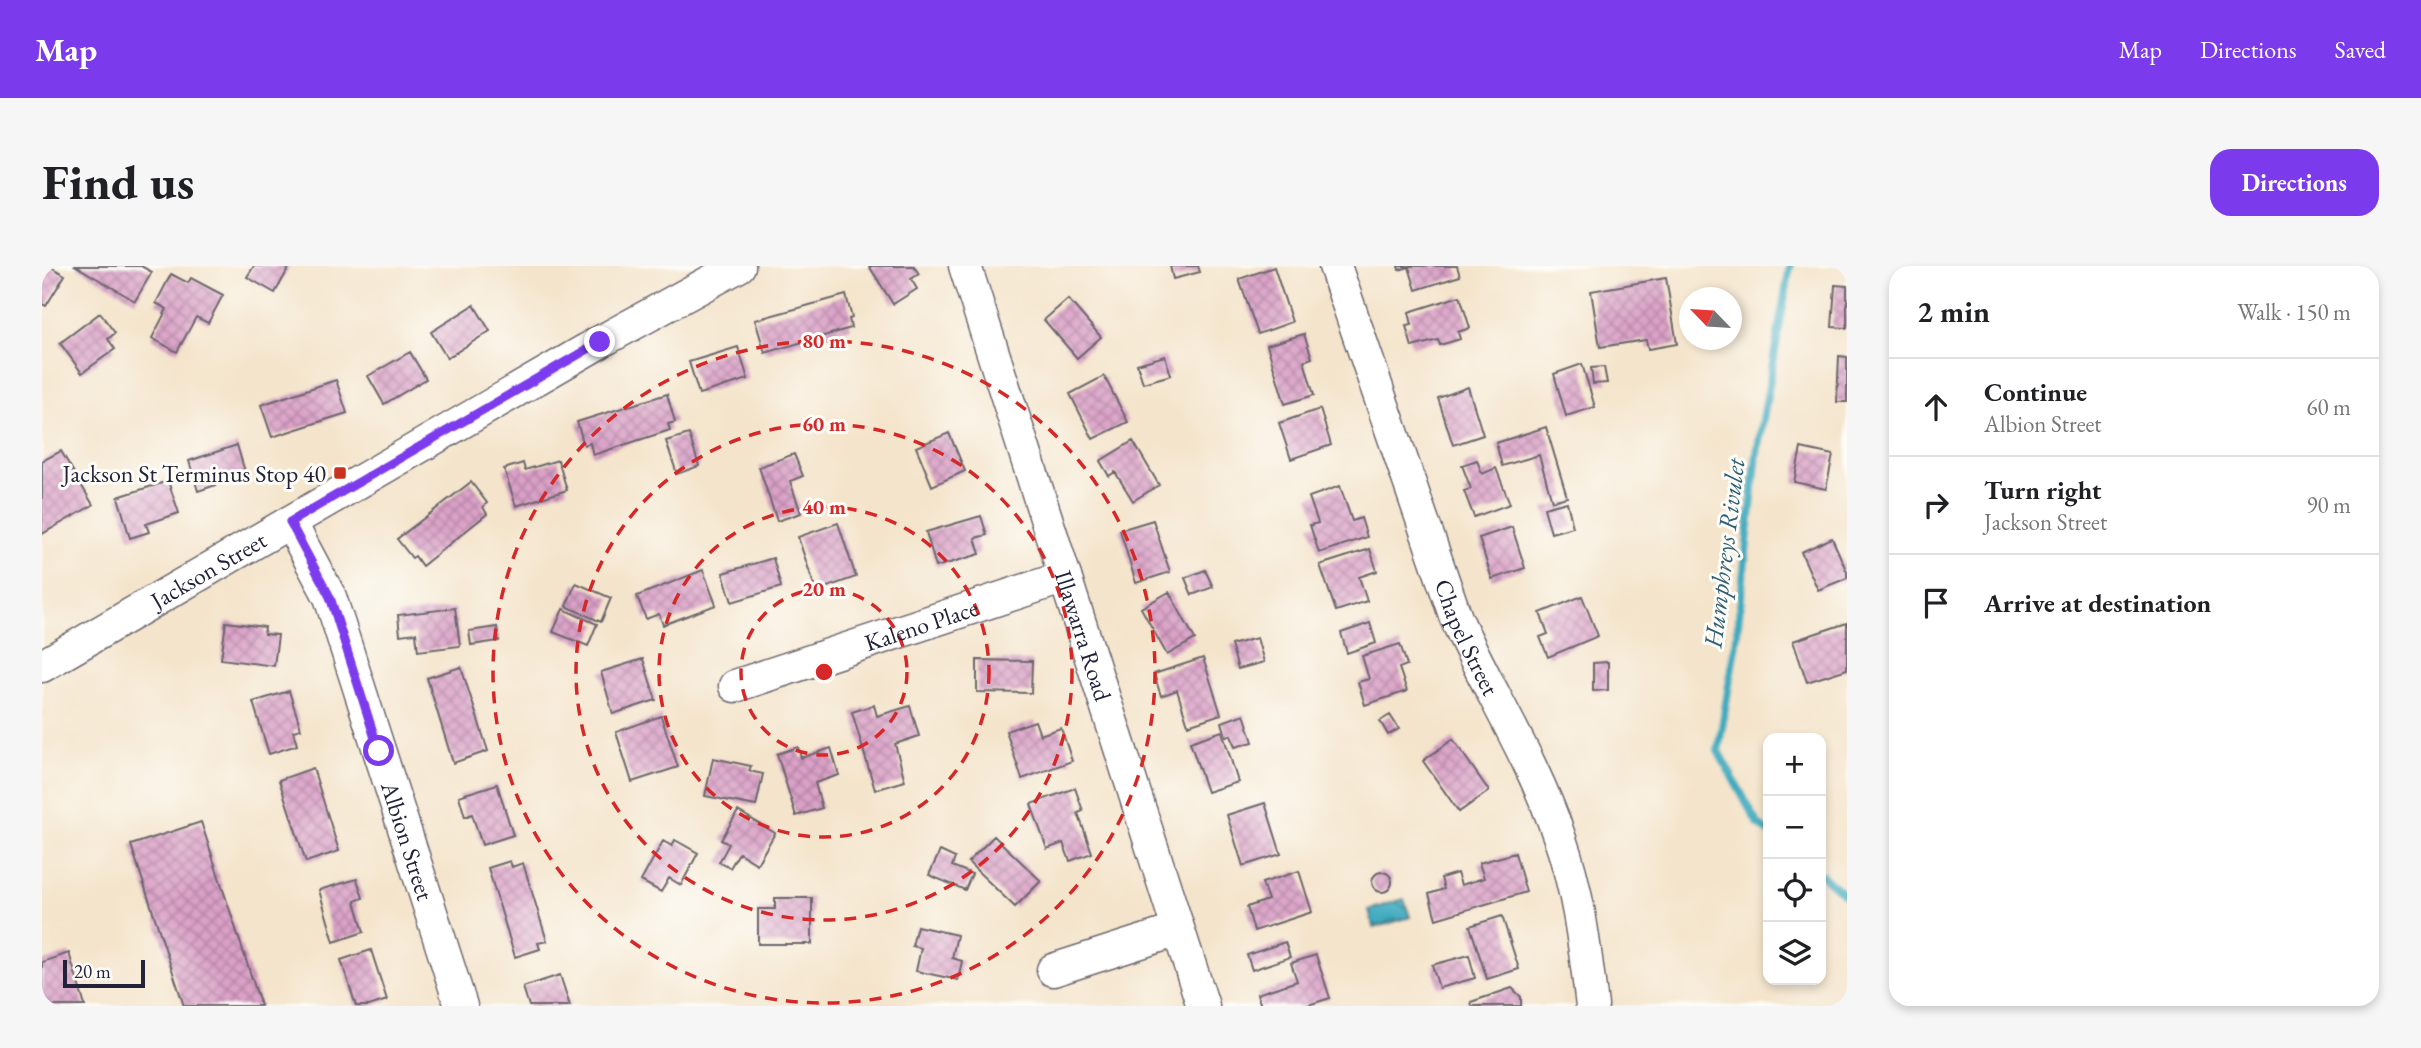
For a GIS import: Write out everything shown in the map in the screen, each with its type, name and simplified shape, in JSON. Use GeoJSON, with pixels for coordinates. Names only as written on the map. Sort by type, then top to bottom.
{"type":"FeatureCollection","features":[{"type":"Feature","properties":{"kind":"street","name":"Jackson Street"},"geometry":{"type":"LineString","coordinates":[[42,666],[600,342],[739,266]]}},
{"type":"Feature","properties":{"kind":"street","name":"Illawarra Road"},"geometry":{"type":"LineString","coordinates":[[965,266],[1203,1006]]}},
{"type":"Feature","properties":{"kind":"street","name":"Chapel Street"},"geometry":{"type":"LineString","coordinates":[[1335,266],[1456,618],[1519,744],[1560,839],[1583,932],[1592,1006]]}},
{"type":"Feature","properties":{"kind":"street","name":"Albion Street"},"geometry":{"type":"LineString","coordinates":[[290,522],[330,597],[461,1006]]}},
{"type":"Feature","properties":{"kind":"street","name":"Kaleno Place"},"geometry":{"type":"LineString","coordinates":[[736,686],[1065,577]]}},
{"type":"Feature","properties":{"kind":"street"},"geometry":{"type":"LineString","coordinates":[[1053,970],[1178,930]]}},
{"type":"Feature","properties":{"kind":"water"},"geometry":{"type":"Polygon","coordinates":[[[1404,899],[1410,917],[1374,928],[1369,910],[1404,899]]]}},
{"type":"Feature","properties":{"kind":"building"},"geometry":{"type":"Polygon","coordinates":[[[42,266],[49,266],[65,275],[46,306],[42,304],[42,266]]]}},
{"type":"Feature","properties":{"kind":"building"},"geometry":{"type":"Polygon","coordinates":[[[76,266],[141,266],[152,272],[135,301],[76,266]]]}},
{"type":"Feature","properties":{"kind":"building"},"geometry":{"type":"Polygon","coordinates":[[[254,266],[290,266],[275,293],[247,277],[254,266]]]}},
{"type":"Feature","properties":{"kind":"building"},"geometry":{"type":"Polygon","coordinates":[[[869,266],[914,266],[919,274],[911,279],[917,289],[893,304],[869,266]]]}},
{"type":"Feature","properties":{"kind":"building"},"geometry":{"type":"Polygon","coordinates":[[[1170,266],[1198,266],[1200,272],[1173,279],[1170,266]]]}},
{"type":"Feature","properties":{"kind":"building"},"geometry":{"type":"Polygon","coordinates":[[[1398,266],[1457,266],[1460,276],[1416,290],[1409,267],[1399,270],[1398,266]]]}},
{"type":"Feature","properties":{"kind":"building"},"geometry":{"type":"Polygon","coordinates":[[[1274,267],[1292,322],[1258,334],[1239,279],[1274,267]]]}},
{"type":"Feature","properties":{"kind":"building"},"geometry":{"type":"Polygon","coordinates":[[[171,274],[188,283],[191,278],[223,295],[208,323],[196,317],[177,352],[152,338],[167,309],[156,303],[171,274]]]}},
{"type":"Feature","properties":{"kind":"building"},"geometry":{"type":"Polygon","coordinates":[[[1666,278],[1677,344],[1648,349],[1646,340],[1600,347],[1591,291],[1666,278]]]}},
{"type":"Feature","properties":{"kind":"building"},"geometry":{"type":"Polygon","coordinates":[[[1835,285],[1847,286],[1847,328],[1832,327],[1835,285]]]}},
{"type":"Feature","properties":{"kind":"building"},"geometry":{"type":"Polygon","coordinates":[[[846,295],[852,318],[849,319],[851,328],[765,353],[755,320],[846,295]]]}},
{"type":"Feature","properties":{"kind":"building"},"geometry":{"type":"Polygon","coordinates":[[[1460,296],[1470,328],[1458,332],[1460,339],[1440,345],[1438,340],[1412,347],[1406,326],[1412,325],[1409,312],[1460,296]]]}},
{"type":"Feature","properties":{"kind":"building"},"geometry":{"type":"Polygon","coordinates":[[[1068,299],[1101,337],[1077,358],[1044,320],[1068,299]]]}},
{"type":"Feature","properties":{"kind":"building"},"geometry":{"type":"Polygon","coordinates":[[[474,305],[490,331],[447,358],[431,332],[474,305]]]}},
{"type":"Feature","properties":{"kind":"building"},"geometry":{"type":"Polygon","coordinates":[[[100,313],[115,333],[108,339],[115,349],[82,373],[60,343],[100,313]]]}},
{"type":"Feature","properties":{"kind":"building"},"geometry":{"type":"Polygon","coordinates":[[[1304,334],[1312,358],[1304,361],[1314,395],[1285,404],[1267,345],[1304,334]]]}},
{"type":"Feature","properties":{"kind":"building"},"geometry":{"type":"Polygon","coordinates":[[[738,347],[748,379],[699,394],[689,362],[738,347]]]}},
{"type":"Feature","properties":{"kind":"building"},"geometry":{"type":"Polygon","coordinates":[[[410,352],[426,379],[384,404],[368,376],[410,352]]]}},
{"type":"Feature","properties":{"kind":"building"},"geometry":{"type":"Polygon","coordinates":[[[1165,356],[1171,375],[1143,383],[1137,364],[1165,356]]]}},
{"type":"Feature","properties":{"kind":"building"},"geometry":{"type":"Polygon","coordinates":[[[1839,356],[1847,357],[1847,402],[1837,402],[1839,356]]]}},
{"type":"Feature","properties":{"kind":"building"},"geometry":{"type":"Polygon","coordinates":[[[1582,364],[1595,407],[1566,416],[1554,374],[1582,364]]]}},
{"type":"Feature","properties":{"kind":"building"},"geometry":{"type":"Polygon","coordinates":[[[1604,367],[1607,383],[1593,384],[1591,368],[1604,367]]]}},
{"type":"Feature","properties":{"kind":"building"},"geometry":{"type":"Polygon","coordinates":[[[1104,376],[1128,422],[1093,439],[1070,394],[1104,376]]]}},
{"type":"Feature","properties":{"kind":"building"},"geometry":{"type":"Polygon","coordinates":[[[336,380],[347,413],[272,437],[261,405],[336,380]]]}},
{"type":"Feature","properties":{"kind":"building"},"geometry":{"type":"Polygon","coordinates":[[[1468,387],[1483,435],[1453,445],[1438,398],[1468,387]]]}},
{"type":"Feature","properties":{"kind":"building"},"geometry":{"type":"Polygon","coordinates":[[[667,394],[675,422],[668,424],[670,430],[593,455],[590,443],[584,445],[577,422],[667,394]]]}},
{"type":"Feature","properties":{"kind":"building"},"geometry":{"type":"Polygon","coordinates":[[[1320,409],[1331,445],[1291,459],[1279,423],[1320,409]]]}},
{"type":"Feature","properties":{"kind":"building"},"geometry":{"type":"Polygon","coordinates":[[[1546,427],[1567,497],[1552,501],[1539,455],[1502,466],[1496,443],[1546,427]]]}},
{"type":"Feature","properties":{"kind":"building"},"geometry":{"type":"Polygon","coordinates":[[[949,433],[965,471],[932,486],[916,447],[949,433]]]}},
{"type":"Feature","properties":{"kind":"building"},"geometry":{"type":"Polygon","coordinates":[[[689,434],[699,466],[677,474],[666,441],[689,434]]]}},
{"type":"Feature","properties":{"kind":"building"},"geometry":{"type":"Polygon","coordinates":[[[1133,441],[1159,485],[1133,501],[1115,472],[1109,476],[1100,461],[1133,441]]]}},
{"type":"Feature","properties":{"kind":"building"},"geometry":{"type":"Polygon","coordinates":[[[237,445],[246,475],[198,491],[189,461],[237,445]]]}},
{"type":"Feature","properties":{"kind":"building"},"geometry":{"type":"Polygon","coordinates":[[[1801,448],[1833,455],[1826,489],[1794,482],[1801,448]]]}},
{"type":"Feature","properties":{"kind":"building"},"geometry":{"type":"Polygon","coordinates":[[[61,451],[93,505],[42,534],[42,461],[61,451]]]}},
{"type":"Feature","properties":{"kind":"building"},"geometry":{"type":"Polygon","coordinates":[[[794,454],[803,476],[790,481],[801,513],[777,521],[759,467],[794,454]]]}},
{"type":"Feature","properties":{"kind":"building"},"geometry":{"type":"Polygon","coordinates":[[[558,460],[567,490],[516,506],[504,469],[523,463],[525,470],[558,460]]]}},
{"type":"Feature","properties":{"kind":"building"},"geometry":{"type":"Polygon","coordinates":[[[1477,460],[1482,474],[1496,468],[1510,504],[1474,517],[1464,491],[1471,489],[1462,465],[1477,460]]]}},
{"type":"Feature","properties":{"kind":"building"},"geometry":{"type":"Polygon","coordinates":[[[168,481],[179,513],[146,524],[149,532],[130,538],[118,497],[168,481]]]}},
{"type":"Feature","properties":{"kind":"building"},"geometry":{"type":"Polygon","coordinates":[[[471,482],[487,503],[483,507],[487,514],[422,566],[397,539],[471,482]]]}},
{"type":"Feature","properties":{"kind":"building"},"geometry":{"type":"Polygon","coordinates":[[[1340,486],[1352,521],[1361,518],[1367,537],[1319,553],[1310,525],[1318,523],[1309,497],[1340,486]]]}},
{"type":"Feature","properties":{"kind":"building"},"geometry":{"type":"Polygon","coordinates":[[[1567,502],[1573,527],[1551,533],[1544,508],[1567,502]]]}},
{"type":"Feature","properties":{"kind":"building"},"geometry":{"type":"Polygon","coordinates":[[[981,516],[987,535],[975,538],[980,554],[936,567],[926,532],[981,516]]]}},
{"type":"Feature","properties":{"kind":"building"},"geometry":{"type":"Polygon","coordinates":[[[1153,520],[1170,572],[1136,583],[1120,530],[1153,520]]]}},
{"type":"Feature","properties":{"kind":"building"},"geometry":{"type":"Polygon","coordinates":[[[838,523],[856,577],[816,591],[798,537],[838,523]]]}},
{"type":"Feature","properties":{"kind":"building"},"geometry":{"type":"Polygon","coordinates":[[[1512,527],[1525,568],[1492,579],[1479,538],[1512,527]]]}},
{"type":"Feature","properties":{"kind":"building"},"geometry":{"type":"Polygon","coordinates":[[[1832,538],[1847,572],[1847,578],[1818,590],[1801,552],[1832,538]]]}},
{"type":"Feature","properties":{"kind":"building"},"geometry":{"type":"Polygon","coordinates":[[[1370,549],[1377,571],[1359,577],[1367,601],[1336,611],[1320,565],[1370,549]]]}},
{"type":"Feature","properties":{"kind":"building"},"geometry":{"type":"Polygon","coordinates":[[[773,558],[781,587],[732,602],[723,573],[773,558]]]}},
{"type":"Feature","properties":{"kind":"building"},"geometry":{"type":"Polygon","coordinates":[[[703,570],[716,605],[663,625],[659,614],[646,619],[637,596],[703,570]]]}},
{"type":"Feature","properties":{"kind":"building"},"geometry":{"type":"Polygon","coordinates":[[[1205,570],[1213,587],[1192,595],[1185,578],[1205,570]]]}},
{"type":"Feature","properties":{"kind":"building"},"geometry":{"type":"Polygon","coordinates":[[[576,583],[611,598],[601,622],[566,606],[576,583]]]}},
{"type":"Feature","properties":{"kind":"building"},"geometry":{"type":"Polygon","coordinates":[[[1169,592],[1195,639],[1167,655],[1141,608],[1169,592]]]}},
{"type":"Feature","properties":{"kind":"building"},"geometry":{"type":"Polygon","coordinates":[[[1582,596],[1598,636],[1548,657],[1540,637],[1548,634],[1540,613],[1582,596]]]}},
{"type":"Feature","properties":{"kind":"building"},"geometry":{"type":"Polygon","coordinates":[[[455,608],[460,646],[418,651],[416,633],[400,635],[398,615],[455,608]]]}},
{"type":"Feature","properties":{"kind":"building"},"geometry":{"type":"Polygon","coordinates":[[[563,609],[597,624],[588,646],[553,632],[563,609]]]}},
{"type":"Feature","properties":{"kind":"building"},"geometry":{"type":"Polygon","coordinates":[[[226,622],[265,627],[264,634],[278,635],[274,666],[221,659],[226,622]]]}},
{"type":"Feature","properties":{"kind":"building"},"geometry":{"type":"Polygon","coordinates":[[[1370,623],[1376,643],[1347,653],[1341,633],[1370,623]]]}},
{"type":"Feature","properties":{"kind":"building"},"geometry":{"type":"Polygon","coordinates":[[[1847,623],[1847,669],[1807,682],[1793,641],[1847,623]]]}},
{"type":"Feature","properties":{"kind":"building"},"geometry":{"type":"Polygon","coordinates":[[[497,627],[499,641],[471,645],[469,631],[497,627]]]}},
{"type":"Feature","properties":{"kind":"building"},"geometry":{"type":"Polygon","coordinates":[[[1257,638],[1264,662],[1238,669],[1231,645],[1257,638]]]}},
{"type":"Feature","properties":{"kind":"building"},"geometry":{"type":"Polygon","coordinates":[[[1400,644],[1407,665],[1399,668],[1407,691],[1365,705],[1358,682],[1369,679],[1362,656],[1400,644]]]}},
{"type":"Feature","properties":{"kind":"building"},"geometry":{"type":"Polygon","coordinates":[[[1203,658],[1221,714],[1188,725],[1177,690],[1161,696],[1154,674],[1203,658]]]}},
{"type":"Feature","properties":{"kind":"building"},"geometry":{"type":"Polygon","coordinates":[[[643,659],[656,700],[613,714],[601,672],[643,659]]]}},
{"type":"Feature","properties":{"kind":"building"},"geometry":{"type":"Polygon","coordinates":[[[977,660],[1032,661],[1031,693],[977,692],[977,660]]]}},
{"type":"Feature","properties":{"kind":"building"},"geometry":{"type":"Polygon","coordinates":[[[1608,662],[1608,690],[1593,691],[1593,663],[1608,662]]]}},
{"type":"Feature","properties":{"kind":"building"},"geometry":{"type":"Polygon","coordinates":[[[461,667],[488,751],[453,763],[427,678],[461,667]]]}},
{"type":"Feature","properties":{"kind":"building"},"geometry":{"type":"Polygon","coordinates":[[[289,691],[301,729],[293,731],[297,745],[269,754],[253,702],[289,691]]]}},
{"type":"Feature","properties":{"kind":"building"},"geometry":{"type":"Polygon","coordinates":[[[874,705],[877,716],[910,706],[919,736],[895,744],[905,781],[875,790],[852,712],[874,705]]]}},
{"type":"Feature","properties":{"kind":"building"},"geometry":{"type":"Polygon","coordinates":[[[1244,714],[1253,742],[1235,747],[1231,735],[1226,736],[1222,722],[1244,714]]]}},
{"type":"Feature","properties":{"kind":"building"},"geometry":{"type":"Polygon","coordinates":[[[1390,715],[1399,729],[1388,735],[1380,721],[1390,715]]]}},
{"type":"Feature","properties":{"kind":"building"},"geometry":{"type":"Polygon","coordinates":[[[661,716],[678,767],[632,782],[616,732],[661,716]]]}},
{"type":"Feature","properties":{"kind":"building"},"geometry":{"type":"Polygon","coordinates":[[[1035,721],[1040,735],[1061,728],[1072,761],[1022,779],[1006,731],[1035,721]]]}},
{"type":"Feature","properties":{"kind":"building"},"geometry":{"type":"Polygon","coordinates":[[[1222,731],[1238,782],[1207,792],[1190,742],[1222,731]]]}},
{"type":"Feature","properties":{"kind":"building"},"geometry":{"type":"Polygon","coordinates":[[[1453,739],[1489,791],[1459,812],[1423,761],[1453,739]]]}},
{"type":"Feature","properties":{"kind":"building"},"geometry":{"type":"Polygon","coordinates":[[[798,747],[801,758],[831,748],[839,775],[815,783],[822,808],[796,816],[777,754],[798,747]]]}},
{"type":"Feature","properties":{"kind":"building"},"geometry":{"type":"Polygon","coordinates":[[[713,758],[751,766],[749,771],[763,774],[756,806],[705,796],[713,758]]]}},
{"type":"Feature","properties":{"kind":"building"},"geometry":{"type":"Polygon","coordinates":[[[313,768],[339,851],[306,862],[279,780],[313,768]]]}},
{"type":"Feature","properties":{"kind":"building"},"geometry":{"type":"Polygon","coordinates":[[[497,784],[513,835],[482,845],[472,814],[465,817],[459,796],[497,784]]]}},
{"type":"Feature","properties":{"kind":"building"},"geometry":{"type":"Polygon","coordinates":[[[1075,788],[1083,811],[1078,813],[1092,853],[1070,861],[1063,843],[1047,849],[1031,804],[1075,788]]]}},
{"type":"Feature","properties":{"kind":"building"},"geometry":{"type":"Polygon","coordinates":[[[1265,803],[1281,854],[1243,866],[1227,815],[1265,803]]]}},
{"type":"Feature","properties":{"kind":"building"},"geometry":{"type":"Polygon","coordinates":[[[738,811],[775,833],[757,864],[739,853],[730,868],[719,862],[729,844],[721,840],[738,811]]]}},
{"type":"Feature","properties":{"kind":"building"},"geometry":{"type":"Polygon","coordinates":[[[201,822],[261,1006],[184,1006],[131,845],[201,822]]]}},
{"type":"Feature","properties":{"kind":"building"},"geometry":{"type":"Polygon","coordinates":[[[994,836],[1041,881],[1015,907],[968,862],[994,836]]]}},
{"type":"Feature","properties":{"kind":"building"},"geometry":{"type":"Polygon","coordinates":[[[675,840],[698,853],[681,885],[669,878],[661,892],[641,881],[663,841],[672,846],[675,840]]]}},
{"type":"Feature","properties":{"kind":"building"},"geometry":{"type":"Polygon","coordinates":[[[940,851],[955,858],[952,866],[972,874],[965,890],[929,875],[940,851]]]}},
{"type":"Feature","properties":{"kind":"building"},"geometry":{"type":"Polygon","coordinates":[[[1515,853],[1526,892],[1436,919],[1429,894],[1444,889],[1441,878],[1457,873],[1461,885],[1484,878],[1479,863],[1515,853]]]}},
{"type":"Feature","properties":{"kind":"building"},"geometry":{"type":"Polygon","coordinates":[[[510,861],[512,867],[523,863],[547,941],[538,943],[540,949],[515,957],[488,868],[510,861]]]}},
{"type":"Feature","properties":{"kind":"building"},"geometry":{"type":"Polygon","coordinates":[[[1299,871],[1312,912],[1254,931],[1247,907],[1268,900],[1262,883],[1299,871]]]}},
{"type":"Feature","properties":{"kind":"building"},"geometry":{"type":"Polygon","coordinates":[[[1382,872],[1389,875],[1392,882],[1389,889],[1382,892],[1375,889],[1372,882],[1375,875],[1382,872]]]}},
{"type":"Feature","properties":{"kind":"building"},"geometry":{"type":"Polygon","coordinates":[[[357,879],[363,898],[355,901],[364,932],[334,942],[319,890],[357,879]]]}},
{"type":"Feature","properties":{"kind":"building"},"geometry":{"type":"Polygon","coordinates":[[[775,898],[812,898],[812,944],[758,944],[758,909],[775,909],[775,898]]]}},
{"type":"Feature","properties":{"kind":"building"},"geometry":{"type":"Polygon","coordinates":[[[1502,916],[1519,969],[1487,979],[1470,926],[1502,916]]]}},
{"type":"Feature","properties":{"kind":"building"},"geometry":{"type":"Polygon","coordinates":[[[917,926],[957,935],[952,958],[962,961],[958,980],[916,971],[921,948],[912,946],[917,926]]]}},
{"type":"Feature","properties":{"kind":"building"},"geometry":{"type":"Polygon","coordinates":[[[1285,942],[1290,957],[1252,970],[1247,955],[1285,942]]]}},
{"type":"Feature","properties":{"kind":"building"},"geometry":{"type":"Polygon","coordinates":[[[371,950],[387,1000],[369,1006],[356,1006],[341,960],[371,950]]]}},
{"type":"Feature","properties":{"kind":"building"},"geometry":{"type":"Polygon","coordinates":[[[69,953],[85,1006],[42,1006],[42,962],[69,953]]]}},
{"type":"Feature","properties":{"kind":"building"},"geometry":{"type":"Polygon","coordinates":[[[1316,955],[1330,998],[1305,1006],[1261,1006],[1257,994],[1297,981],[1291,963],[1316,955]]]}},
{"type":"Feature","properties":{"kind":"building"},"geometry":{"type":"Polygon","coordinates":[[[1469,955],[1475,978],[1439,988],[1432,965],[1469,955]]]}},
{"type":"Feature","properties":{"kind":"building"},"geometry":{"type":"Polygon","coordinates":[[[560,975],[570,1006],[529,1006],[523,987],[560,975]]]}},
{"type":"Feature","properties":{"kind":"building"},"geometry":{"type":"Polygon","coordinates":[[[1512,988],[1521,997],[1521,1006],[1472,1006],[1471,1002],[1512,988]]]}},
{"type":"Feature","properties":{"kind":"waterway","name":"Humphreys Rivulet"},"geometry":{"type":"LineString","coordinates":[[1763,828],[1758,824],[1718,751],[1736,642],[1757,453],[1790,266]]}},
{"type":"Feature","properties":{"kind":"waterway","name":"Humphreys Rivulet"},"geometry":{"type":"LineString","coordinates":[[1826,879],[1847,897]]}},
{"type":"Feature","properties":{"kind":"place","name":"Jackson St Terminus Stop 40"},"geometry":{"type":"Point","coordinates":[340,473]}},
{"type":"Feature","properties":{"kind":"route"},"geometry":{"type":"LineString","coordinates":[[379,751],[330,597],[290,522],[600,342]]}}]}
